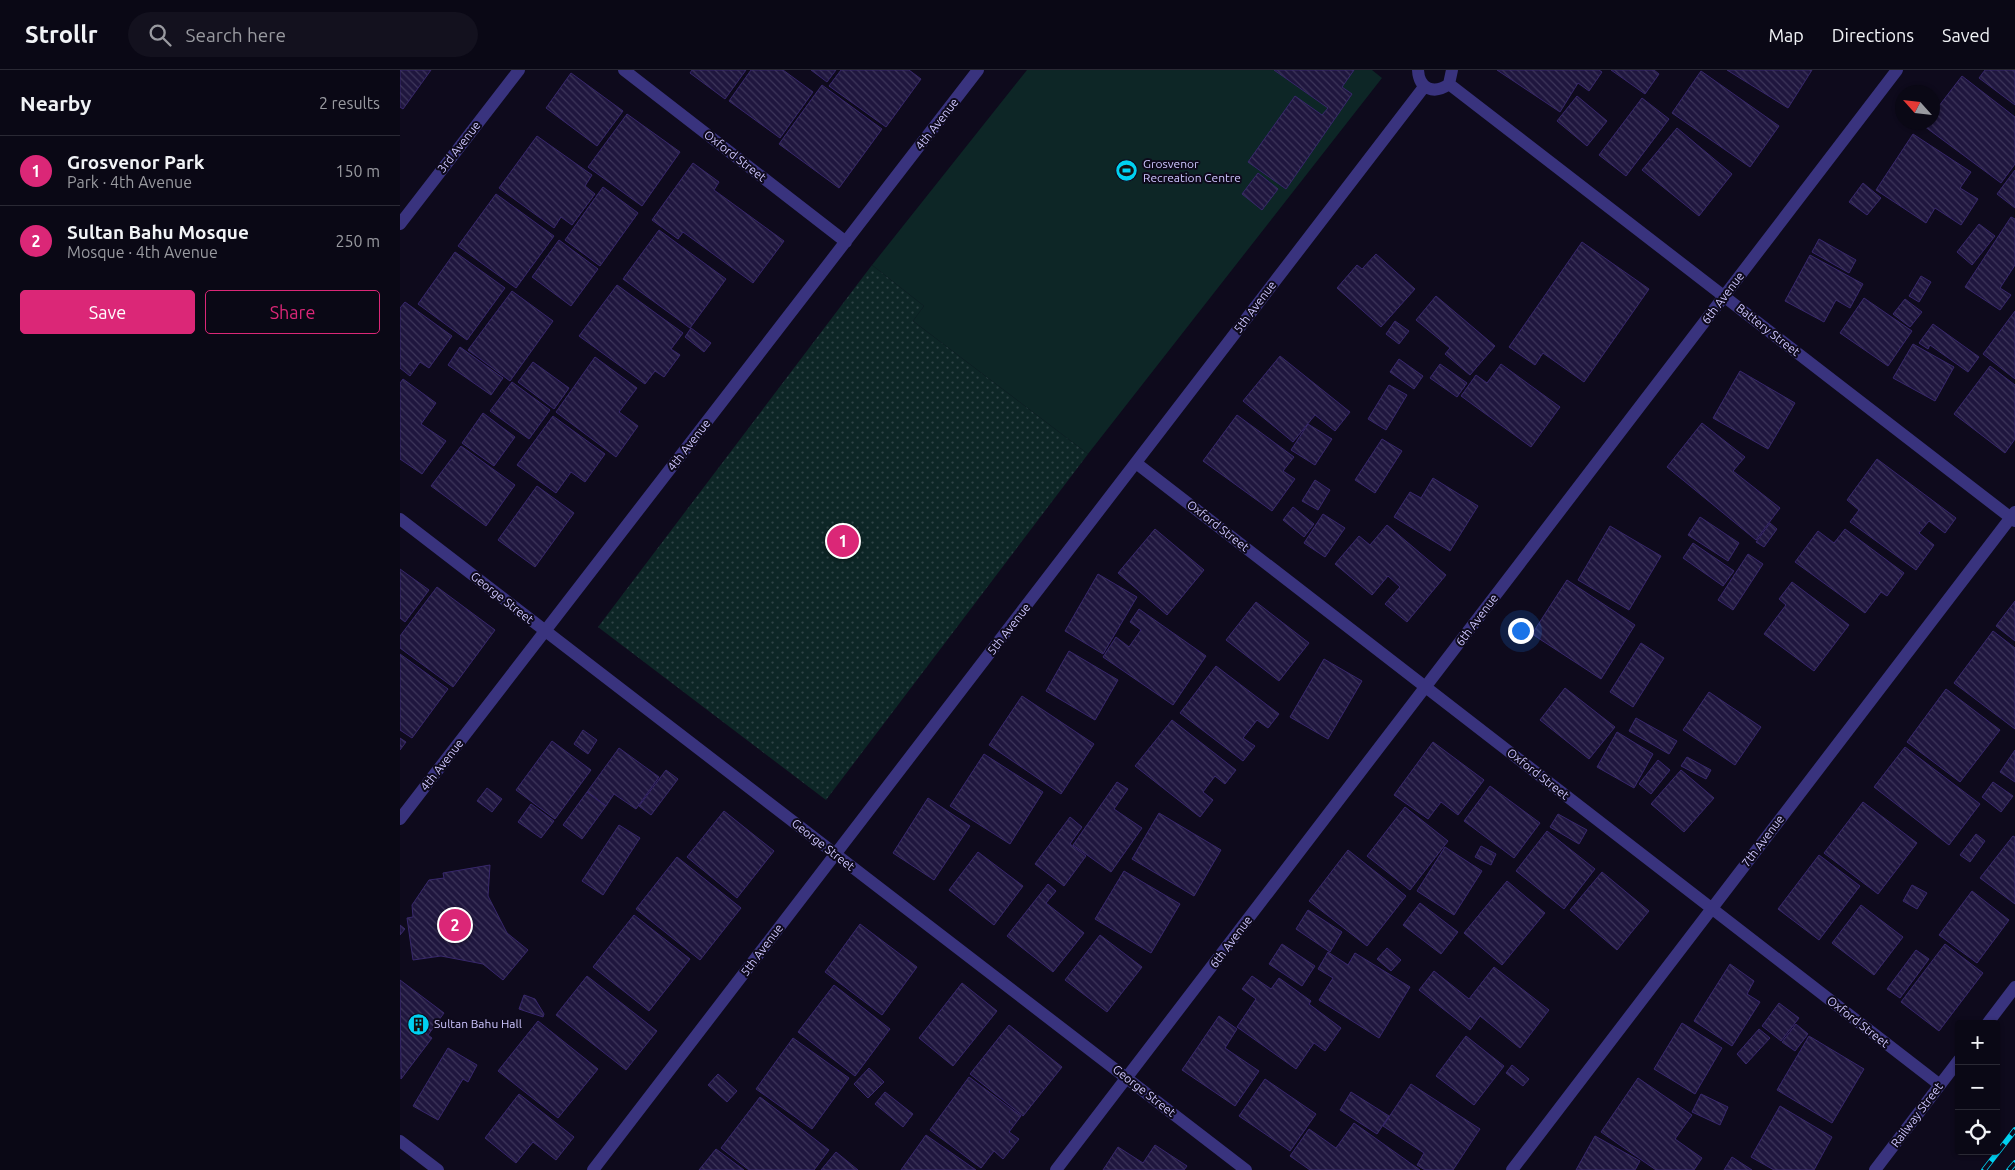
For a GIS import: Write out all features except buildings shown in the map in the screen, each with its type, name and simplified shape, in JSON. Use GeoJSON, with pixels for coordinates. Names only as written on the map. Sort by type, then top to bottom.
{"type":"FeatureCollection","features":[{"type":"Feature","properties":{"kind":"street","name":"3rd Avenue"},"geometry":{"type":"LineString","coordinates":[[400,224],[519,70]]}},
{"type":"Feature","properties":{"kind":"street","name":"Oxford Street"},"geometry":{"type":"LineString","coordinates":[[624,70],[846,242]]}},
{"type":"Feature","properties":{"kind":"street","name":"4th Avenue"},"geometry":{"type":"LineString","coordinates":[[400,819],[978,70]]}},
{"type":"Feature","properties":{"kind":"street"},"geometry":{"type":"LineString","coordinates":[[1418,70],[1418,80],[1424,87],[1433,90],[1442,89],[1449,84],[1452,70]]}},
{"type":"Feature","properties":{"kind":"street","name":"6th Avenue"},"geometry":{"type":"LineString","coordinates":[[1056,1170],[1897,70]]}},
{"type":"Feature","properties":{"kind":"street","name":"Battery Street"},"geometry":{"type":"LineString","coordinates":[[1449,84],[2014,517]]}},
{"type":"Feature","properties":{"kind":"street","name":"5th Avenue"},"geometry":{"type":"LineString","coordinates":[[593,1170],[1424,87]]}},
{"type":"Feature","properties":{"kind":"street","name":"Oxford Street"},"geometry":{"type":"LineString","coordinates":[[1136,463],[1940,1085]]}},
{"type":"Feature","properties":{"kind":"street","name":"7th Avenue"},"geometry":{"type":"LineString","coordinates":[[1512,1170],[2014,517]]}},
{"type":"Feature","properties":{"kind":"street","name":"George Street"},"geometry":{"type":"LineString","coordinates":[[400,519],[1246,1170]]}},
{"type":"Feature","properties":{"kind":"street"},"geometry":{"type":"LineString","coordinates":[[1990,1020],[2015,987]]}},
{"type":"Feature","properties":{"kind":"street","name":"Railway Street"},"geometry":{"type":"LineString","coordinates":[[1875,1170],[1955,1065]]}},
{"type":"Feature","properties":{"kind":"street"},"geometry":{"type":"LineString","coordinates":[[400,1141],[438,1170]]}},
{"type":"Feature","properties":{"kind":"green space","name":"Grosvenor Recreation Centre"},"geometry":{"type":"Polygon","coordinates":[[[1027,70],[1372,70],[1382,78],[1088,454],[913,321],[924,306],[872,265],[1027,70]]]}},
{"type":"Feature","properties":{"kind":"green space"},"geometry":{"type":"Polygon","coordinates":[[[872,265],[924,306],[913,321],[1088,454],[826,800],[598,627],[872,265]]]}},
{"type":"Feature","properties":{"kind":"railway"},"geometry":{"type":"LineString","coordinates":[[1984,1170],[2015,1130]]}},
{"type":"Feature","properties":{"kind":"railway"},"geometry":{"type":"LineString","coordinates":[[2009,1170],[2015,1163]]}},
{"type":"Feature","properties":{"kind":"place","name":"Grosvenor Recreation Centre"},"geometry":{"type":"Point","coordinates":[1127,171]}},
{"type":"Feature","properties":{"kind":"place","name":"Grosvenor Park"},"geometry":{"type":"Point","coordinates":[843,541]}},
{"type":"Feature","properties":{"kind":"place","name":"Sultan Bahu Mosque"},"geometry":{"type":"Point","coordinates":[455,925]}},
{"type":"Feature","properties":{"kind":"place","name":"Sultan Bahu Hall"},"geometry":{"type":"Point","coordinates":[418,1024]}}]}
